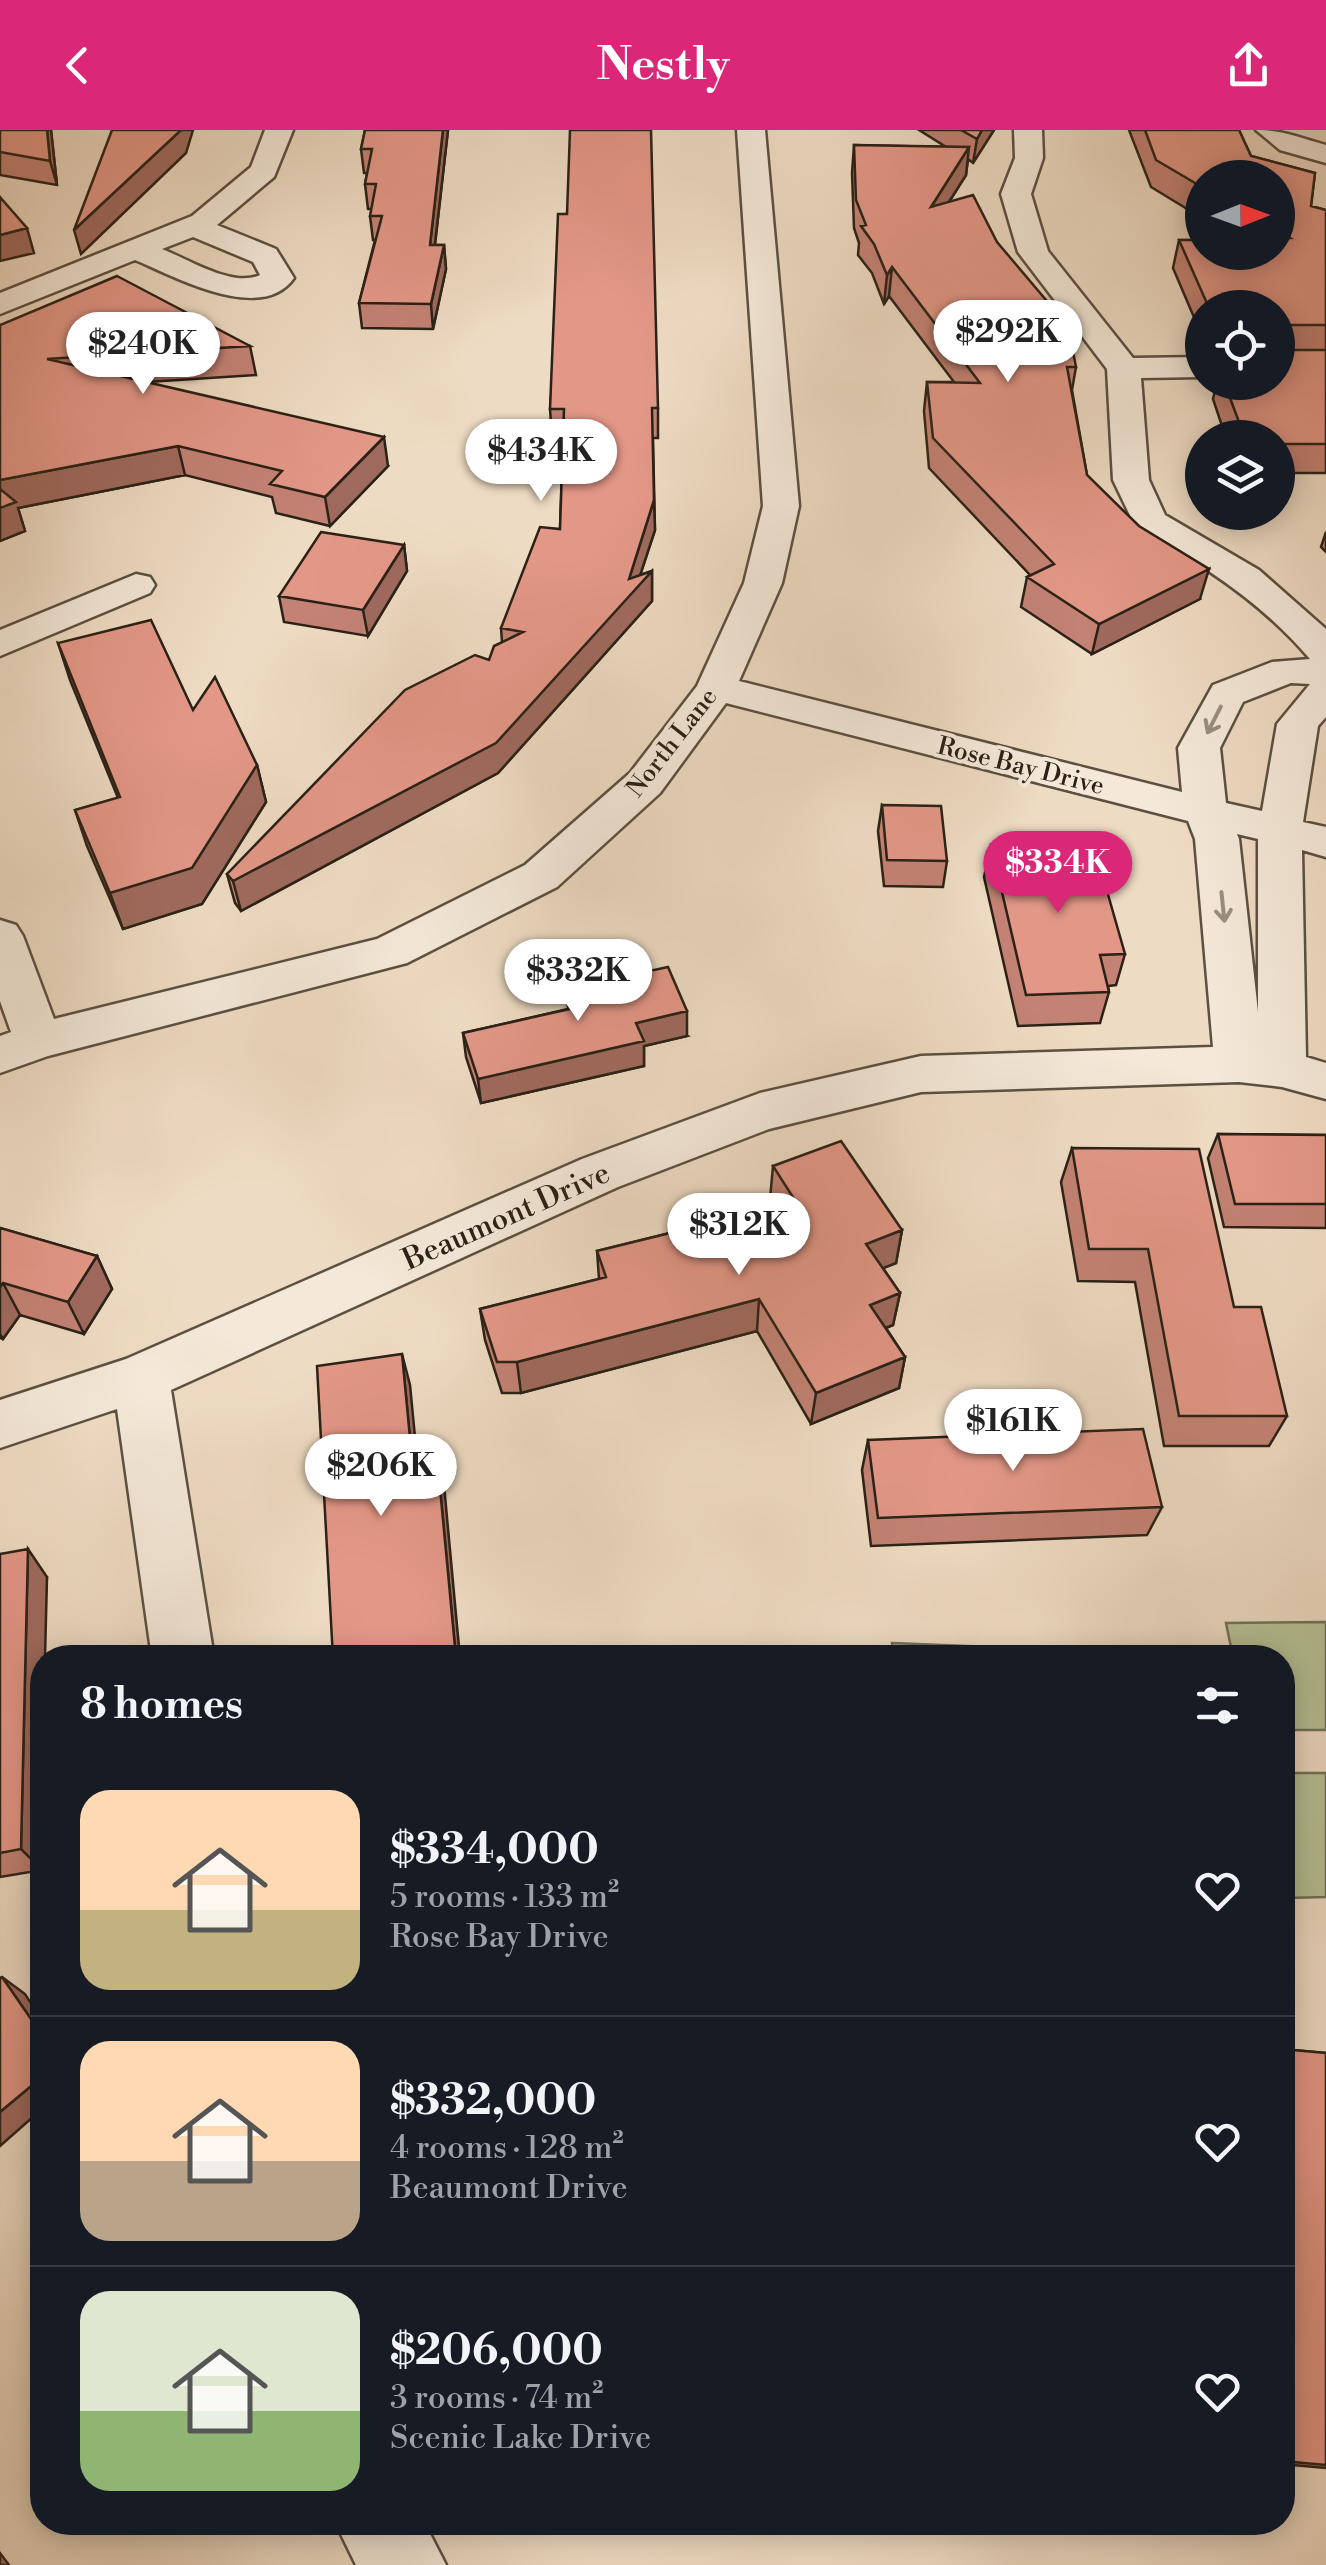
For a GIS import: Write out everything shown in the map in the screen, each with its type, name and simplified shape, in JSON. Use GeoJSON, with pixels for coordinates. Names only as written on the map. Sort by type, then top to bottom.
{"type":"FeatureCollection","features":[{"type":"Feature","properties":{"kind":"street"},"geometry":{"type":"LineString","coordinates":[[0,304],[193,226],[264,172],[279,130]]}},
{"type":"Feature","properties":{"kind":"street","name":"North Lane"},"geometry":{"type":"LineString","coordinates":[[19,1048],[390,952],[542,876],[646,782],[716,688],[763,583],[781,506],[751,130]]}},
{"type":"Feature","properties":{"kind":"street"},"geometry":{"type":"LineString","coordinates":[[1028,130],[1029,158],[1016,194],[1033,252],[1124,368],[1132,480],[1150,522],[1187,539],[1232,568],[1300,621],[1326,653]]}},
{"type":"Feature","properties":{"kind":"street"},"geometry":{"type":"LineString","coordinates":[[1280,137],[1326,154]]}},
{"type":"Feature","properties":{"kind":"street"},"geometry":{"type":"LineString","coordinates":[[136,250],[230,287],[256,289],[278,278],[265,256],[193,226]]}},
{"type":"Feature","properties":{"kind":"street"},"geometry":{"type":"LineString","coordinates":[[1124,368],[1185,367]]}},
{"type":"Feature","properties":{"kind":"street"},"geometry":{"type":"LineString","coordinates":[[0,644],[136,585]]}},
{"type":"Feature","properties":{"kind":"street"},"geometry":{"type":"LineString","coordinates":[[1282,1071],[1206,812],[1199,748],[1227,694],[1286,672],[1326,672]]}},
{"type":"Feature","properties":{"kind":"street","name":"Rose Bay Drive"},"geometry":{"type":"LineString","coordinates":[[716,688],[1326,842]]}},
{"type":"Feature","properties":{"kind":"street"},"geometry":{"type":"LineString","coordinates":[[1282,1071],[1280,832],[1298,724],[1326,692]]}},
{"type":"Feature","properties":{"kind":"street"},"geometry":{"type":"LineString","coordinates":[[0,936],[19,1048]]}},
{"type":"Feature","properties":{"kind":"street","name":"Beaumont Drive"},"geometry":{"type":"LineString","coordinates":[[0,1424],[141,1378],[600,1173],[760,1112],[921,1074],[1282,1071]]}},
{"type":"Feature","properties":{"kind":"street"},"geometry":{"type":"LineString","coordinates":[[141,1378],[181,1645]]}},
{"type":"Feature","properties":{"kind":"street"},"geometry":{"type":"LineString","coordinates":[[384,2535],[404,2565]]}},
{"type":"Feature","properties":{"kind":"green space"},"geometry":{"type":"Polygon","coordinates":[[[1326,1622],[1326,1730],[1295,1730],[1295,1645],[1231,1645],[1226,1623],[1326,1622]]]}},
{"type":"Feature","properties":{"kind":"green space"},"geometry":{"type":"Polygon","coordinates":[[[1295,1773],[1326,1773],[1326,1897],[1295,1898],[1295,1773]]]}},
{"type":"Feature","properties":{"kind":"building"},"geometry":{"type":"Polygon","coordinates":[[[0,130],[47,130],[50,161],[0,152],[0,130]]]}},
{"type":"Feature","properties":{"kind":"building"},"geometry":{"type":"Polygon","coordinates":[[[112,130],[181,130],[74,230],[112,130]]]}},
{"type":"Feature","properties":{"kind":"building"},"geometry":{"type":"Polygon","coordinates":[[[365,130],[443,130],[430,245],[444,245],[431,304],[359,303],[382,216],[370,216],[376,184],[365,184],[372,149],[361,149],[365,130]]]}},
{"type":"Feature","properties":{"kind":"building"},"geometry":{"type":"Polygon","coordinates":[[[570,130],[651,130],[658,408],[652,408],[654,500],[629,579],[652,571],[496,743],[233,881],[227,874],[405,690],[475,655],[489,660],[494,646],[523,632],[501,628],[540,527],[560,529],[564,409],[550,409],[558,214],[567,214],[570,130]]]}},
{"type":"Feature","properties":{"kind":"building"},"geometry":{"type":"Polygon","coordinates":[[[961,130],[982,130],[977,139],[961,130]]]}},
{"type":"Feature","properties":{"kind":"building"},"geometry":{"type":"Polygon","coordinates":[[[1145,130],[1239,130],[1251,156],[1266,160],[1185,160],[1185,177],[1156,160],[1145,130]]]}},
{"type":"Feature","properties":{"kind":"building"},"geometry":{"type":"Polygon","coordinates":[[[854,145],[969,147],[931,207],[973,195],[997,242],[1068,326],[1076,367],[1067,367],[1087,475],[1139,526],[1209,569],[1099,624],[1027,577],[1054,564],[933,438],[927,382],[980,383],[892,267],[887,275],[874,244],[861,226],[866,225],[856,200],[854,145]]]}},
{"type":"Feature","properties":{"kind":"building"},"geometry":{"type":"Polygon","coordinates":[[[1295,168],[1315,173],[1311,206],[1326,210],[1326,325],[1295,325],[1295,290],[1201,290],[1192,270],[1295,270],[1295,168]]]}},
{"type":"Feature","properties":{"kind":"building"},"geometry":{"type":"Polygon","coordinates":[[[0,197],[27,228],[0,235],[0,197]]]}},
{"type":"Feature","properties":{"kind":"building"},"geometry":{"type":"Polygon","coordinates":[[[117,276],[250,346],[47,359],[384,437],[325,497],[270,484],[282,471],[178,446],[0,480],[0,325],[117,276]]]}},
{"type":"Feature","properties":{"kind":"building"},"geometry":{"type":"Polygon","coordinates":[[[1295,350],[1326,350],[1326,444],[1295,444],[1295,420],[1238,420],[1231,400],[1295,400],[1295,350]]]}},
{"type":"Feature","properties":{"kind":"building"},"geometry":{"type":"Polygon","coordinates":[[[0,489],[16,502],[0,508],[0,489]]]}},
{"type":"Feature","properties":{"kind":"building"},"geometry":{"type":"Polygon","coordinates":[[[321,532],[404,545],[363,610],[279,596],[321,532]]]}},
{"type":"Feature","properties":{"kind":"building"},"geometry":{"type":"Polygon","coordinates":[[[151,620],[193,710],[215,677],[257,765],[192,868],[110,893],[75,810],[120,797],[58,643],[151,620]]]}},
{"type":"Feature","properties":{"kind":"building"},"geometry":{"type":"Polygon","coordinates":[[[882,805],[941,806],[947,861],[887,860],[882,805]]]}},
{"type":"Feature","properties":{"kind":"building"},"geometry":{"type":"Polygon","coordinates":[[[1093,842],[1125,954],[1100,955],[1109,992],[1026,995],[991,845],[1093,842]]]}},
{"type":"Feature","properties":{"kind":"building"},"geometry":{"type":"Polygon","coordinates":[[[668,967],[687,1011],[636,1023],[644,1041],[478,1079],[463,1033],[574,1008],[567,989],[668,967]]]}},
{"type":"Feature","properties":{"kind":"building"},"geometry":{"type":"Polygon","coordinates":[[[1218,1134],[1326,1135],[1326,1204],[1235,1204],[1218,1134]]]}},
{"type":"Feature","properties":{"kind":"building"},"geometry":{"type":"Polygon","coordinates":[[[841,1141],[902,1230],[866,1244],[900,1293],[870,1305],[905,1357],[816,1393],[759,1299],[517,1362],[497,1362],[480,1309],[606,1277],[597,1251],[796,1202],[773,1166],[841,1141]]]}},
{"type":"Feature","properties":{"kind":"building"},"geometry":{"type":"Polygon","coordinates":[[[1072,1148],[1199,1149],[1234,1307],[1261,1307],[1287,1416],[1179,1416],[1148,1249],[1089,1249],[1072,1148]]]}},
{"type":"Feature","properties":{"kind":"building"},"geometry":{"type":"Polygon","coordinates":[[[0,1228],[97,1256],[68,1302],[3,1283],[0,1287],[0,1228]]]}},
{"type":"Feature","properties":{"kind":"building"},"geometry":{"type":"Polygon","coordinates":[[[402,1354],[412,1459],[437,1456],[455,1645],[332,1645],[317,1366],[402,1354]]]}},
{"type":"Feature","properties":{"kind":"building"},"geometry":{"type":"Polygon","coordinates":[[[1143,1429],[1162,1507],[878,1518],[868,1440],[1143,1429]]]}},
{"type":"Feature","properties":{"kind":"building"},"geometry":{"type":"Polygon","coordinates":[[[28,1549],[21,1849],[0,1853],[0,1554],[28,1549]]]}},
{"type":"Feature","properties":{"kind":"building"},"geometry":{"type":"Polygon","coordinates":[[[0,1978],[30,2018],[30,2087],[0,2112],[0,1978]]]}},
{"type":"Feature","properties":{"kind":"building"},"geometry":{"type":"Polygon","coordinates":[[[1295,2050],[1326,2053],[1326,2465],[1295,2462],[1295,2050]]]}}]}
